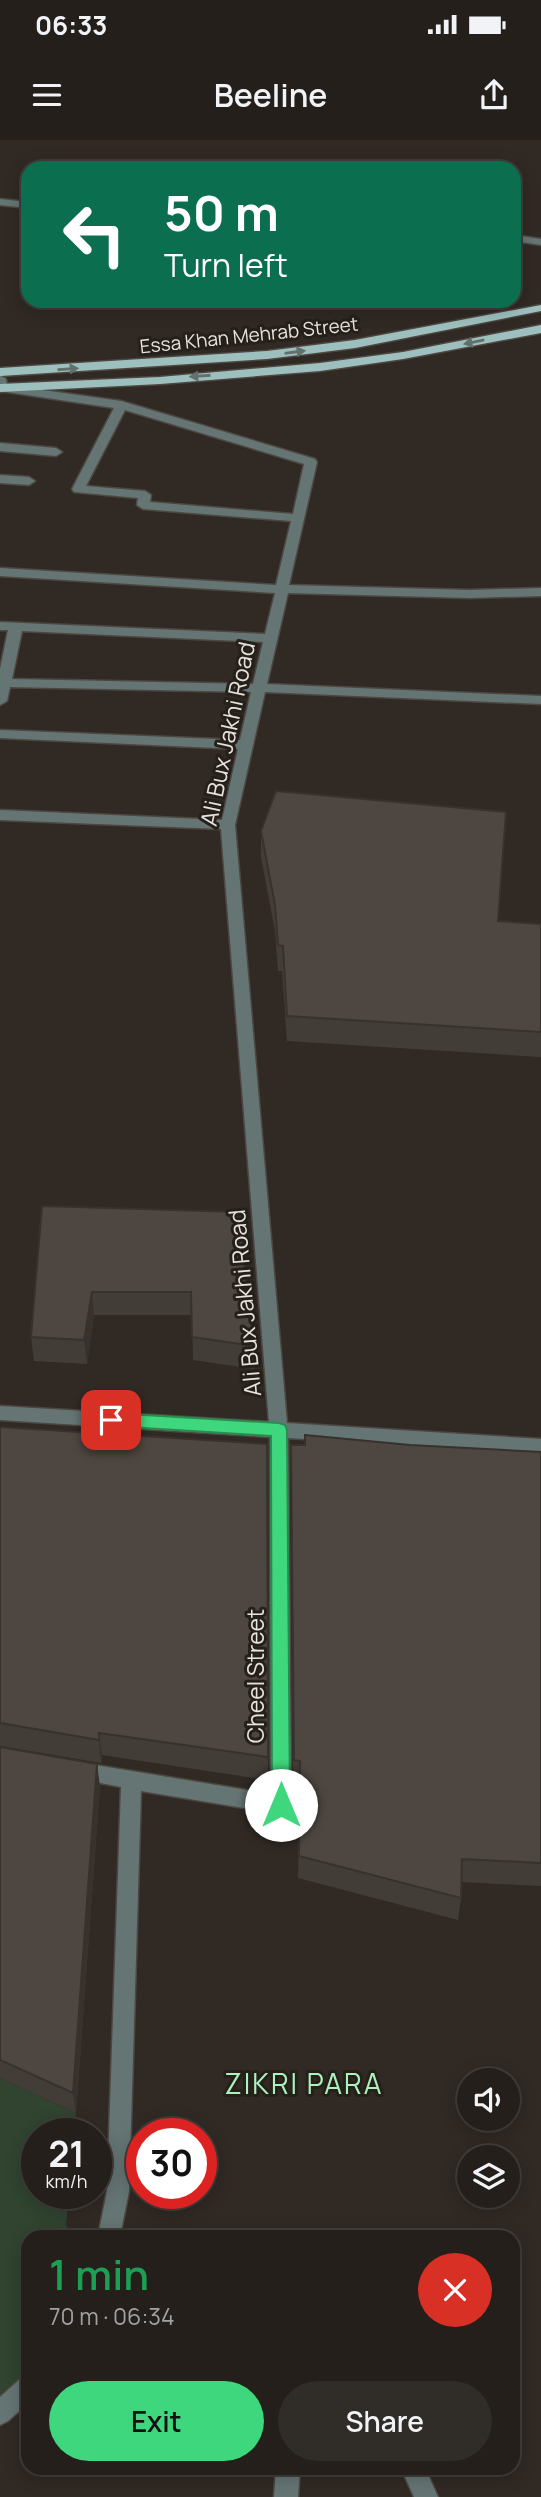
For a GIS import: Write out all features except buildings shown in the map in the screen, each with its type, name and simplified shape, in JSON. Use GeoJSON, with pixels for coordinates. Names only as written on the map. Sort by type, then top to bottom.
{"type":"FeatureCollection","features":[{"type":"Feature","properties":{"kind":"main road","name":"Essa Khan Mehrab Street"},"geometry":{"type":"LineString","coordinates":[[0,382],[355,344],[541,308]]}},
{"type":"Feature","properties":{"kind":"main road","name":"Essa Khan Mehrab Street"},"geometry":{"type":"LineString","coordinates":[[0,382],[59,386],[319,368],[418,353],[541,329]]}},
{"type":"Feature","properties":{"kind":"street"},"geometry":{"type":"LineString","coordinates":[[0,202],[21,204]]}},
{"type":"Feature","properties":{"kind":"street"},"geometry":{"type":"LineString","coordinates":[[521,239],[541,242]]}},
{"type":"Feature","properties":{"kind":"street","name":"Ali Bux Jakhi Road"},"geometry":{"type":"LineString","coordinates":[[0,382],[121,405],[311,462],[228,825],[279,1430]]}},
{"type":"Feature","properties":{"kind":"street"},"geometry":{"type":"LineString","coordinates":[[121,405],[79,489],[145,495],[143,505],[298,518]]}},
{"type":"Feature","properties":{"kind":"street"},"geometry":{"type":"LineString","coordinates":[[0,447],[56,452]]}},
{"type":"Feature","properties":{"kind":"street"},"geometry":{"type":"LineString","coordinates":[[0,479],[29,481]]}},
{"type":"Feature","properties":{"kind":"street"},"geometry":{"type":"LineString","coordinates":[[0,572],[282,589],[470,594],[541,592]]}},
{"type":"Feature","properties":{"kind":"street"},"geometry":{"type":"LineString","coordinates":[[0,626],[271,638]]}},
{"type":"Feature","properties":{"kind":"street"},"geometry":{"type":"LineString","coordinates":[[0,701],[16,626]]}},
{"type":"Feature","properties":{"kind":"street"},"geometry":{"type":"LineString","coordinates":[[2,683],[259,688],[541,700]]}},
{"type":"Feature","properties":{"kind":"street"},"geometry":{"type":"LineString","coordinates":[[0,734],[246,745]]}},
{"type":"Feature","properties":{"kind":"street"},"geometry":{"type":"LineString","coordinates":[[0,815],[228,825]]}},
{"type":"Feature","properties":{"kind":"street"},"geometry":{"type":"LineString","coordinates":[[0,1413],[541,1446]]}},
{"type":"Feature","properties":{"kind":"street","name":"Cheel Street"},"geometry":{"type":"LineString","coordinates":[[52,1766],[281,1805],[279,1430]]}},
{"type":"Feature","properties":{"kind":"street"},"geometry":{"type":"LineString","coordinates":[[110,2230],[118,2191],[131,1781]]}},
{"type":"Feature","properties":{"kind":"street"},"geometry":{"type":"LineString","coordinates":[[0,2413],[21,2394]]}},
{"type":"Feature","properties":{"kind":"street"},"geometry":{"type":"LineString","coordinates":[[286,2497],[288,2475]]}},
{"type":"Feature","properties":{"kind":"street"},"geometry":{"type":"LineString","coordinates":[[416,2475],[426,2497]]}},
{"type":"Feature","properties":{"kind":"green space"},"geometry":{"type":"Polygon","coordinates":[[[0,2078],[76,2113],[76,2118],[21,2118],[21,2209],[68,2209],[66,2225],[69,2230],[21,2230],[21,2394],[0,2413],[0,2078]]]}},
{"type":"Feature","properties":{"kind":"district","name":"ZIKRI PARA"},"geometry":{"type":"Point","coordinates":[304,2084]}},
{"type":"Feature","properties":{"kind":"route"},"geometry":{"type":"LineString","coordinates":[[111,1420],[279,1430],[281,1805]]}}]}
